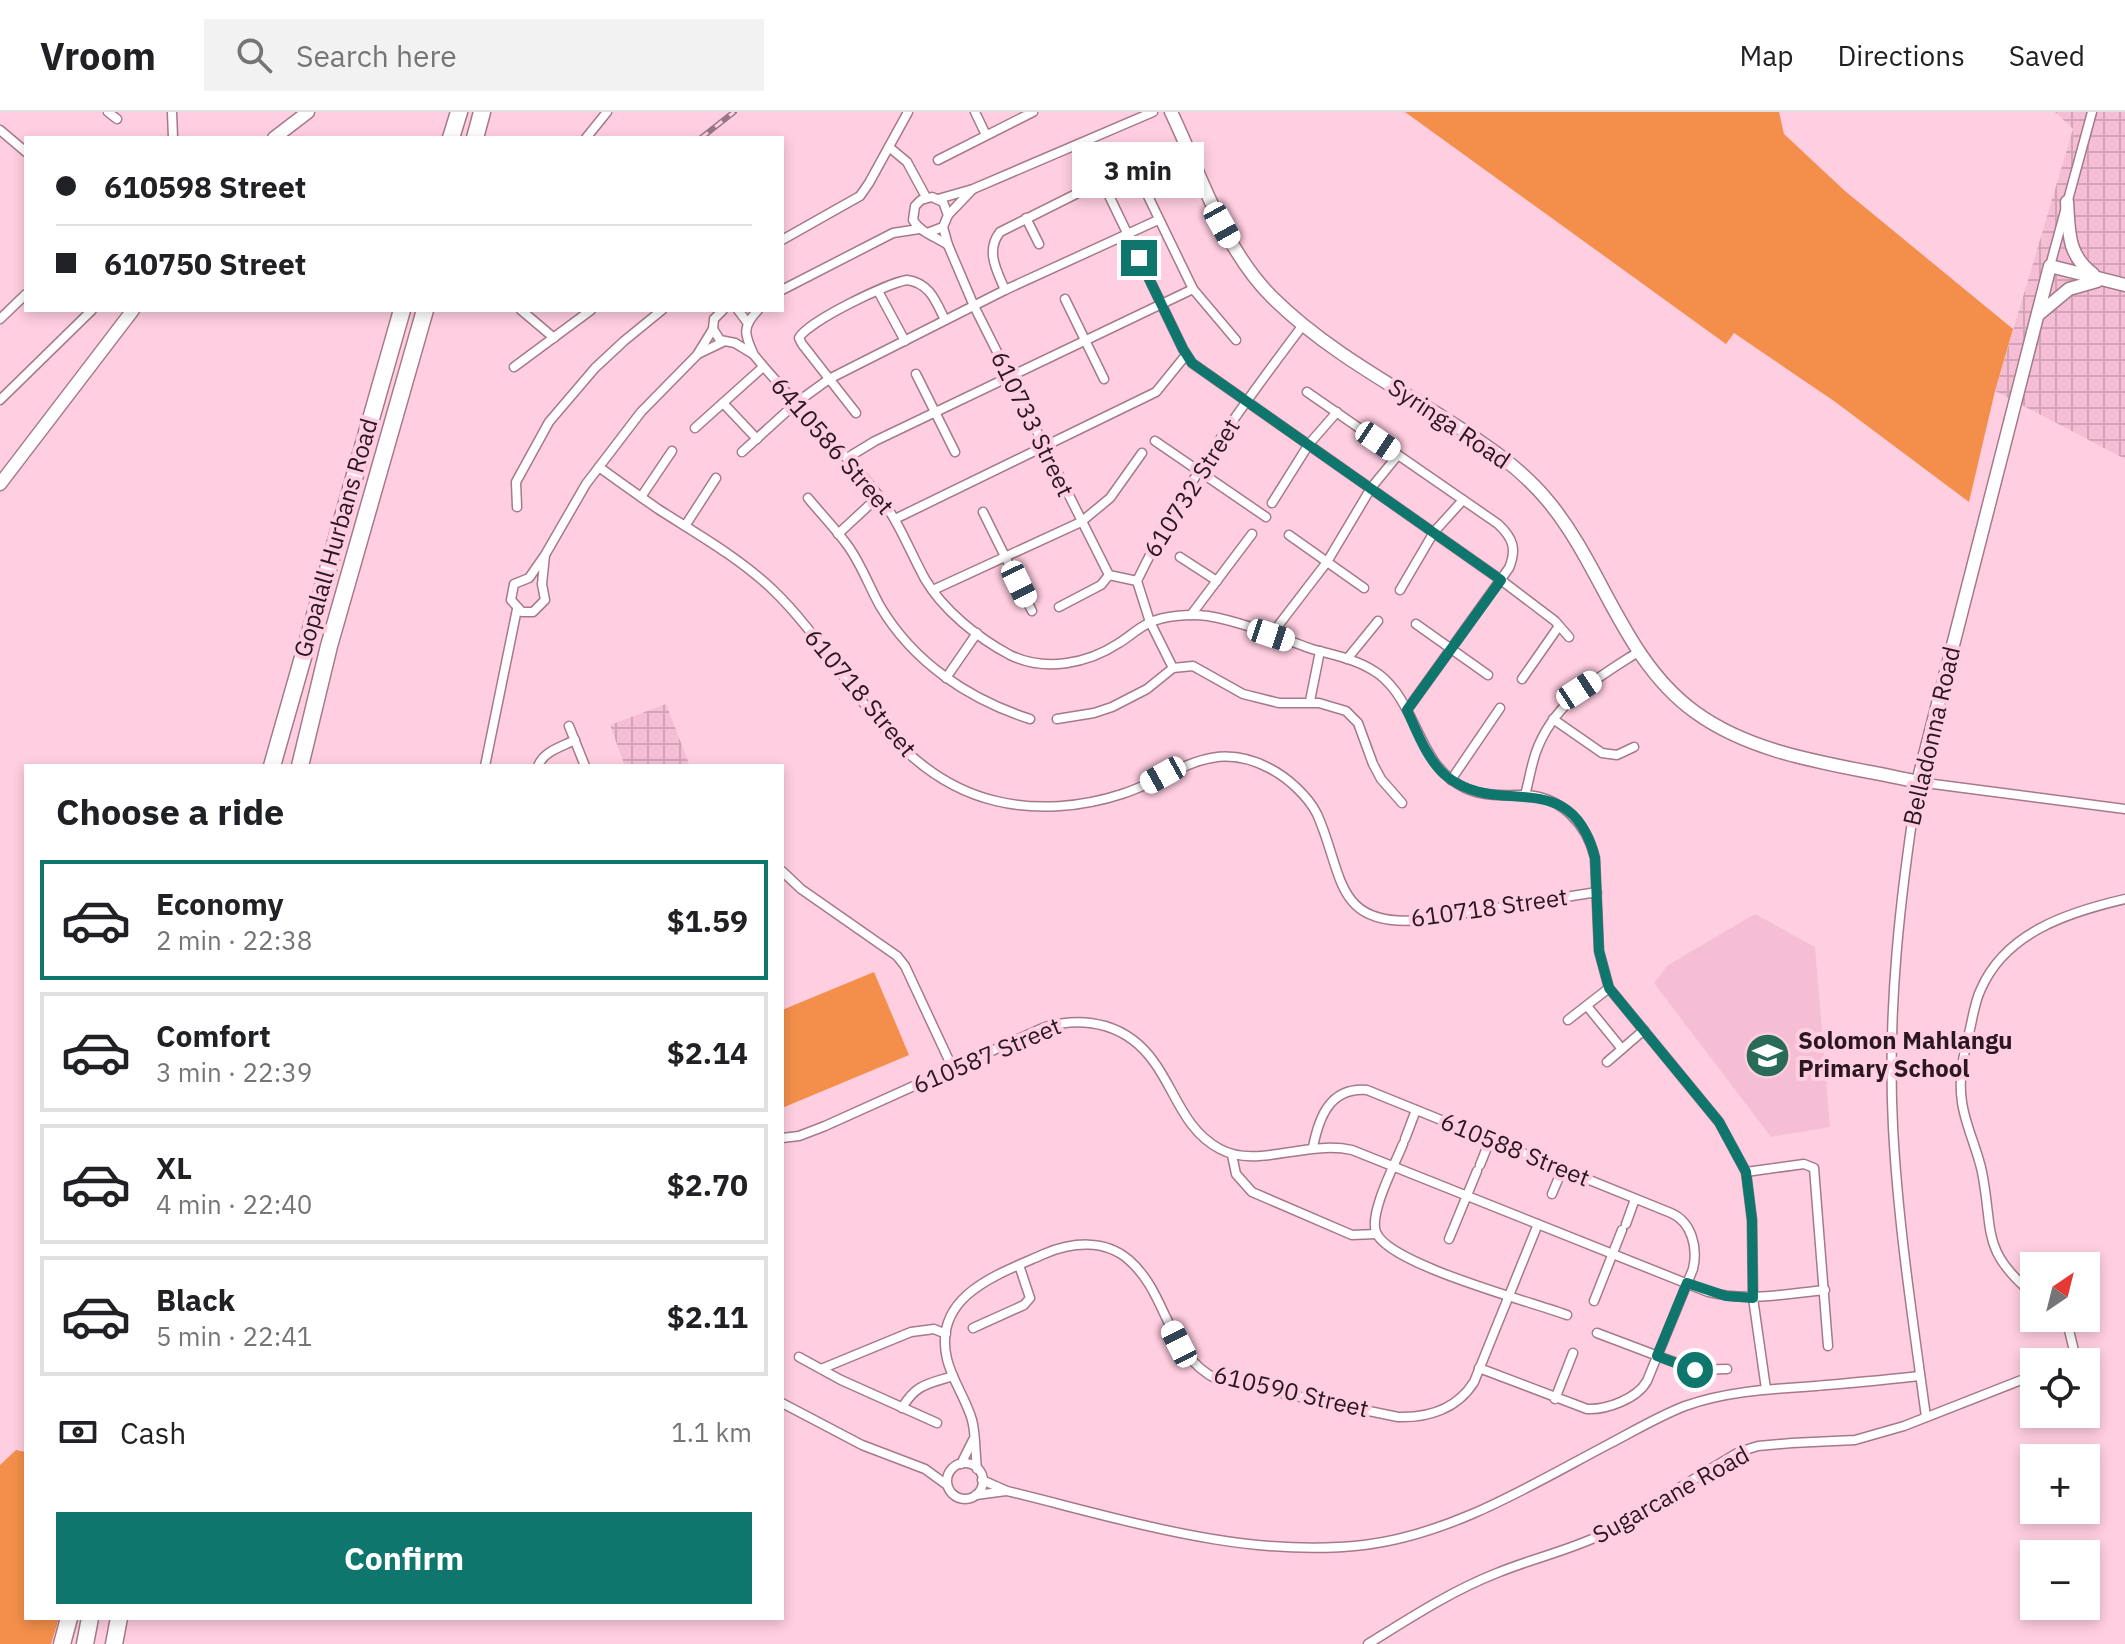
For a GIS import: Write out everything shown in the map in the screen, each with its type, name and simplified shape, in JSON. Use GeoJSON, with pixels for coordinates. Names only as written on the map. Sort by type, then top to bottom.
{"type":"FeatureCollection","features":[{"type":"Feature","properties":{"kind":"highway"},"geometry":{"type":"LineString","coordinates":[[452,136],[459,112]]}},
{"type":"Feature","properties":{"kind":"highway"},"geometry":{"type":"LineString","coordinates":[[476,136],[482,112]]}},
{"type":"Feature","properties":{"kind":"highway","name":"Gopalall Hurbans Road"},"geometry":{"type":"LineString","coordinates":[[273,764],[401,312]]}},
{"type":"Feature","properties":{"kind":"highway","name":"Gopalall Hurbans Road"},"geometry":{"type":"LineString","coordinates":[[300,764],[329,646],[424,312]]}},
{"type":"Feature","properties":{"kind":"highway"},"geometry":{"type":"LineString","coordinates":[[62,1644],[68,1620]]}},
{"type":"Feature","properties":{"kind":"highway"},"geometry":{"type":"LineString","coordinates":[[85,1644],[90,1620]]}},
{"type":"Feature","properties":{"kind":"highway"},"geometry":{"type":"LineString","coordinates":[[114,1644],[119,1620]]}},
{"type":"Feature","properties":{"kind":"street"},"geometry":{"type":"LineString","coordinates":[[108,112],[117,119]]}},
{"type":"Feature","properties":{"kind":"street"},"geometry":{"type":"LineString","coordinates":[[172,112],[173,136]]}},
{"type":"Feature","properties":{"kind":"street"},"geometry":{"type":"LineString","coordinates":[[277,136],[308,112]]}},
{"type":"Feature","properties":{"kind":"street"},"geometry":{"type":"LineString","coordinates":[[588,136],[607,112]]}},
{"type":"Feature","properties":{"kind":"street"},"geometry":{"type":"LineString","coordinates":[[785,236],[860,196],[908,112]]}},
{"type":"Feature","properties":{"kind":"street"},"geometry":{"type":"LineString","coordinates":[[975,112],[986,135]]}},
{"type":"Feature","properties":{"kind":"street"},"geometry":{"type":"LineString","coordinates":[[938,160],[1033,112]]}},
{"type":"Feature","properties":{"kind":"street"},"geometry":{"type":"LineString","coordinates":[[889,147],[907,162],[926,197],[938,199],[973,189],[1153,112]]}},
{"type":"Feature","properties":{"kind":"street","name":"Syringa Road"},"geometry":{"type":"LineString","coordinates":[[1171,112],[1222,225],[1238,253],[1271,296],[1303,325],[1488,446],[1532,483],[1571,532],[1638,652],[1657,677],[1693,711],[1740,739],[1766,749],[1918,782]]}},
{"type":"Feature","properties":{"kind":"street","name":"Belladonna Road"},"geometry":{"type":"LineString","coordinates":[[1926,1417],[1901,1227],[1893,1126],[1891,1056],[1895,951],[1918,782],[2036,317],[2092,112]]}},
{"type":"Feature","properties":{"kind":"street"},"geometry":{"type":"LineString","coordinates":[[0,130],[24,150]]}},
{"type":"Feature","properties":{"kind":"street"},"geometry":{"type":"LineString","coordinates":[[1005,290],[993,261],[992,248],[1000,232],[1102,181],[1127,176],[1146,192],[1193,289],[1236,340]]}},
{"type":"Feature","properties":{"kind":"street"},"geometry":{"type":"LineString","coordinates":[[1102,181],[1186,355],[1201,370],[1501,580],[1569,637]]}},
{"type":"Feature","properties":{"kind":"street"},"geometry":{"type":"LineString","coordinates":[[916,182],[914,210],[919,229]]}},
{"type":"Feature","properties":{"kind":"street"},"geometry":{"type":"LineString","coordinates":[[930,232],[943,227],[948,215],[973,189]]}},
{"type":"Feature","properties":{"kind":"street"},"geometry":{"type":"LineString","coordinates":[[893,233],[926,197]]}},
{"type":"Feature","properties":{"kind":"street"},"geometry":{"type":"LineString","coordinates":[[938,199],[947,208],[948,215]]}},
{"type":"Feature","properties":{"kind":"street"},"geometry":{"type":"LineString","coordinates":[[2067,202],[2072,251],[2080,264],[2113,282]]}},
{"type":"Feature","properties":{"kind":"street"},"geometry":{"type":"LineString","coordinates":[[1026,218],[1039,244]]}},
{"type":"Feature","properties":{"kind":"street"},"geometry":{"type":"LineString","coordinates":[[742,452],[796,403],[829,379],[1005,290],[1158,220]]}},
{"type":"Feature","properties":{"kind":"street","name":"610733 Street"},"geometry":{"type":"LineString","coordinates":[[943,227],[974,306],[1109,575]]}},
{"type":"Feature","properties":{"kind":"street"},"geometry":{"type":"LineString","coordinates":[[784,289],[893,233],[919,229],[930,232],[948,245]]}},
{"type":"Feature","properties":{"kind":"street"},"geometry":{"type":"LineString","coordinates":[[2050,266],[2113,282]]}},
{"type":"Feature","properties":{"kind":"street"},"geometry":{"type":"LineString","coordinates":[[856,413],[802,344],[800,335],[822,318],[899,281],[914,281],[932,295],[945,320]]}},
{"type":"Feature","properties":{"kind":"street"},"geometry":{"type":"LineString","coordinates":[[2036,317],[2069,289],[2088,282],[2113,282]]}},
{"type":"Feature","properties":{"kind":"street"},"geometry":{"type":"LineString","coordinates":[[847,458],[875,441],[1193,289]]}},
{"type":"Feature","properties":{"kind":"street"},"geometry":{"type":"LineString","coordinates":[[878,291],[905,341]]}},
{"type":"Feature","properties":{"kind":"street"},"geometry":{"type":"LineString","coordinates":[[0,319],[24,296]]}},
{"type":"Feature","properties":{"kind":"street"},"geometry":{"type":"LineString","coordinates":[[1065,299],[1104,379]]}},
{"type":"Feature","properties":{"kind":"street"},"geometry":{"type":"LineString","coordinates":[[0,400],[90,312]]}},
{"type":"Feature","properties":{"kind":"street"},"geometry":{"type":"LineString","coordinates":[[0,484],[131,312]]}},
{"type":"Feature","properties":{"kind":"street"},"geometry":{"type":"LineString","coordinates":[[523,312],[554,338]]}},
{"type":"Feature","properties":{"kind":"street"},"geometry":{"type":"LineString","coordinates":[[514,367],[588,312]]}},
{"type":"Feature","properties":{"kind":"street"},"geometry":{"type":"LineString","coordinates":[[517,507],[516,482],[549,422],[595,368],[660,312]]}},
{"type":"Feature","properties":{"kind":"street"},"geometry":{"type":"LineString","coordinates":[[528,613],[517,609],[511,600],[512,589],[518,581],[529,578],[586,484],[641,412],[697,355],[713,329],[714,319],[721,312]]}},
{"type":"Feature","properties":{"kind":"street"},"geometry":{"type":"LineString","coordinates":[[740,312],[747,322]]}},
{"type":"Feature","properties":{"kind":"street"},"geometry":{"type":"LineString","coordinates":[[754,355],[745,336],[747,322],[756,312]]}},
{"type":"Feature","properties":{"kind":"street","name":"610732 Street"},"geometry":{"type":"LineString","coordinates":[[1173,668],[1150,622],[1137,581],[1159,534],[1246,401],[1303,325]]}},
{"type":"Feature","properties":{"kind":"street"},"geometry":{"type":"LineString","coordinates":[[713,329],[723,342]]}},
{"type":"Feature","properties":{"kind":"street"},"geometry":{"type":"LineString","coordinates":[[735,343],[745,336]]}},
{"type":"Feature","properties":{"kind":"street"},"geometry":{"type":"LineString","coordinates":[[697,355],[723,342],[735,343],[754,355]]}},
{"type":"Feature","properties":{"kind":"street","name":"6410586 Street"},"geometry":{"type":"LineString","coordinates":[[754,355],[879,496],[895,519],[933,590],[953,613],[977,633],[1018,658],[1033,663],[1081,661],[1100,654],[1150,622],[1191,615],[1210,617],[1271,635],[1347,659],[1376,672],[1397,693],[1435,764],[1451,780]]}},
{"type":"Feature","properties":{"kind":"street"},"geometry":{"type":"LineString","coordinates":[[895,519],[1156,392],[1186,355]]}},
{"type":"Feature","properties":{"kind":"street"},"geometry":{"type":"LineString","coordinates":[[695,428],[763,367]]}},
{"type":"Feature","properties":{"kind":"street"},"geometry":{"type":"LineString","coordinates":[[916,374],[955,452]]}},
{"type":"Feature","properties":{"kind":"street"},"geometry":{"type":"LineString","coordinates":[[1307,392],[1498,524],[1513,542],[1515,556],[1501,580],[1407,710]]}},
{"type":"Feature","properties":{"kind":"street"},"geometry":{"type":"LineString","coordinates":[[723,403],[757,439]]}},
{"type":"Feature","properties":{"kind":"street"},"geometry":{"type":"LineString","coordinates":[[1272,503],[1309,444],[1337,412]]}},
{"type":"Feature","properties":{"kind":"street"},"geometry":{"type":"LineString","coordinates":[[1155,441],[1266,517]]}},
{"type":"Feature","properties":{"kind":"street"},"geometry":{"type":"LineString","coordinates":[[641,497],[672,451]]}},
{"type":"Feature","properties":{"kind":"street"},"geometry":{"type":"LineString","coordinates":[[933,590],[1081,522],[1110,498],[1142,453]]}},
{"type":"Feature","properties":{"kind":"street"},"geometry":{"type":"LineString","coordinates":[[1271,635],[1327,562],[1371,488],[1398,455]]}},
{"type":"Feature","properties":{"kind":"street","name":"610718 Street"},"geometry":{"type":"LineString","coordinates":[[599,467],[727,553],[773,590],[894,741],[934,775],[957,788],[996,801],[1051,807],[1123,794],[1191,762],[1220,756],[1241,758],[1273,769],[1305,797],[1316,811],[1341,885],[1354,903],[1377,917],[1400,922],[1421,920],[1597,892]]}},
{"type":"Feature","properties":{"kind":"street"},"geometry":{"type":"LineString","coordinates":[[685,526],[716,478]]}},
{"type":"Feature","properties":{"kind":"street"},"geometry":{"type":"LineString","coordinates":[[838,534],[879,496]]}},
{"type":"Feature","properties":{"kind":"street"},"geometry":{"type":"LineString","coordinates":[[808,498],[849,547],[880,606],[916,651],[946,678],[987,704],[1030,719]]}},
{"type":"Feature","properties":{"kind":"street"},"geometry":{"type":"LineString","coordinates":[[1400,590],[1434,532],[1463,500]]}},
{"type":"Feature","properties":{"kind":"street"},"geometry":{"type":"LineString","coordinates":[[983,512],[1032,611]]}},
{"type":"Feature","properties":{"kind":"street"},"geometry":{"type":"LineString","coordinates":[[1191,615],[1252,534]]}},
{"type":"Feature","properties":{"kind":"street"},"geometry":{"type":"LineString","coordinates":[[1289,535],[1364,588]]}},
{"type":"Feature","properties":{"kind":"street"},"geometry":{"type":"LineString","coordinates":[[513,636],[528,613],[543,605],[546,595],[542,584],[545,555]]}},
{"type":"Feature","properties":{"kind":"street"},"geometry":{"type":"LineString","coordinates":[[1180,557],[1217,581]]}},
{"type":"Feature","properties":{"kind":"street"},"geometry":{"type":"LineString","coordinates":[[1059,607],[1101,585],[1109,575],[1137,581]]}},
{"type":"Feature","properties":{"kind":"street"},"geometry":{"type":"LineString","coordinates":[[529,578],[542,584]]}},
{"type":"Feature","properties":{"kind":"street"},"geometry":{"type":"LineString","coordinates":[[485,764],[517,609]]}},
{"type":"Feature","properties":{"kind":"street"},"geometry":{"type":"LineString","coordinates":[[1347,659],[1378,621]]}},
{"type":"Feature","properties":{"kind":"street"},"geometry":{"type":"LineString","coordinates":[[1416,624],[1488,675]]}},
{"type":"Feature","properties":{"kind":"street"},"geometry":{"type":"LineString","coordinates":[[1522,679],[1559,626]]}},
{"type":"Feature","properties":{"kind":"street"},"geometry":{"type":"LineString","coordinates":[[946,678],[977,633]]}},
{"type":"Feature","properties":{"kind":"street"},"geometry":{"type":"LineString","coordinates":[[1310,701],[1320,651]]}},
{"type":"Feature","properties":{"kind":"street"},"geometry":{"type":"LineString","coordinates":[[1525,795],[1536,753],[1553,719],[1579,690],[1638,652]]}},
{"type":"Feature","properties":{"kind":"street"},"geometry":{"type":"LineString","coordinates":[[1057,719],[1112,707],[1147,689],[1173,668],[1184,665],[1200,668],[1226,686],[1264,700],[1279,703],[1310,701],[1336,707],[1353,716],[1363,733],[1373,764],[1402,803]]}},
{"type":"Feature","properties":{"kind":"street"},"geometry":{"type":"LineString","coordinates":[[1500,708],[1451,780],[1479,793],[1525,795],[1552,802],[1576,818],[1592,844],[1599,951],[1609,988],[1719,1122],[1746,1172],[1752,1220],[1753,1298],[1766,1389]]}},
{"type":"Feature","properties":{"kind":"street"},"geometry":{"type":"LineString","coordinates":[[1553,719],[1602,753],[1617,755],[1634,747]]}},
{"type":"Feature","properties":{"kind":"street"},"geometry":{"type":"LineString","coordinates":[[569,726],[584,764]]}},
{"type":"Feature","properties":{"kind":"street"},"geometry":{"type":"LineString","coordinates":[[539,764],[547,753],[575,740]]}},
{"type":"Feature","properties":{"kind":"street"},"geometry":{"type":"LineString","coordinates":[[1918,782],[2125,809]]}},
{"type":"Feature","properties":{"kind":"street"},"geometry":{"type":"LineString","coordinates":[[784,873],[801,889],[897,956],[905,966],[953,1069]]}},
{"type":"Feature","properties":{"kind":"street"},"geometry":{"type":"LineString","coordinates":[[2020,1282],[2004,1267],[1992,1240],[1981,1168],[1962,1103],[1964,1051],[1980,990],[2010,948],[2044,925],[2125,899]]}},
{"type":"Feature","properties":{"kind":"street"},"geometry":{"type":"LineString","coordinates":[[1568,1020],[1609,988]]}},
{"type":"Feature","properties":{"kind":"street"},"geometry":{"type":"LineString","coordinates":[[1587,1006],[1622,1049]]}},
{"type":"Feature","properties":{"kind":"street","name":"610587 Street"},"geometry":{"type":"LineString","coordinates":[[784,1138],[799,1136],[825,1126],[1045,1027],[1067,1021],[1092,1021],[1116,1029],[1137,1043],[1154,1062],[1191,1125],[1204,1139],[1232,1155]]}},
{"type":"Feature","properties":{"kind":"street"},"geometry":{"type":"LineString","coordinates":[[1607,1062],[1644,1030]]}},
{"type":"Feature","properties":{"kind":"street","name":"610588 Street"},"geometry":{"type":"LineString","coordinates":[[1313,1147],[1324,1110],[1331,1101],[1358,1089],[1367,1090],[1678,1216],[1688,1228],[1696,1249],[1693,1269],[1644,1387],[1631,1396],[1593,1410],[1555,1399],[1479,1368]]}},
{"type":"Feature","properties":{"kind":"street"},"geometry":{"type":"LineString","coordinates":[[1376,1234],[1377,1209],[1416,1110]]}},
{"type":"Feature","properties":{"kind":"street"},"geometry":{"type":"LineString","coordinates":[[1449,1239],[1490,1140]]}},
{"type":"Feature","properties":{"kind":"street"},"geometry":{"type":"LineString","coordinates":[[1567,1315],[1509,1295],[1494,1293],[1395,1252],[1376,1234],[1352,1235],[1252,1192],[1236,1174],[1232,1155],[1261,1156],[1334,1146],[1352,1150],[1726,1296],[1753,1298],[1825,1290]]}},
{"type":"Feature","properties":{"kind":"street"},"geometry":{"type":"LineString","coordinates":[[1746,1172],[1804,1164],[1814,1168],[1828,1346]]}},
{"type":"Feature","properties":{"kind":"street"},"geometry":{"type":"LineString","coordinates":[[1552,1194],[1562,1170]]}},
{"type":"Feature","properties":{"kind":"street"},"geometry":{"type":"LineString","coordinates":[[1594,1301],[1635,1199]]}},
{"type":"Feature","properties":{"kind":"street","name":"610590 Street"},"geometry":{"type":"LineString","coordinates":[[946,1334],[953,1313],[969,1292],[988,1279],[1068,1245],[1089,1244],[1127,1258],[1146,1280],[1179,1344],[1192,1362],[1218,1380],[1398,1417],[1429,1415],[1453,1404],[1468,1391],[1538,1224]]}},
{"type":"Feature","properties":{"kind":"street"},"geometry":{"type":"LineString","coordinates":[[973,1328],[1024,1305],[1030,1298],[1019,1265]]}},
{"type":"Feature","properties":{"kind":"street"},"geometry":{"type":"LineString","coordinates":[[821,1369],[911,1332],[923,1329],[946,1334],[947,1361],[969,1410],[977,1469],[982,1480],[976,1495]]}},
{"type":"Feature","properties":{"kind":"street"},"geometry":{"type":"LineString","coordinates":[[1597,1333],[1695,1370],[1727,1369]]}},
{"type":"Feature","properties":{"kind":"street"},"geometry":{"type":"LineString","coordinates":[[1555,1399],[1573,1353]]}},
{"type":"Feature","properties":{"kind":"street"},"geometry":{"type":"LineString","coordinates":[[799,1357],[937,1423]]}},
{"type":"Feature","properties":{"kind":"street"},"geometry":{"type":"LineString","coordinates":[[902,1408],[918,1387],[953,1376]]}},
{"type":"Feature","properties":{"kind":"street"},"geometry":{"type":"LineString","coordinates":[[982,1480],[1007,1491],[1168,1530],[1241,1543],[1291,1548],[1368,1544],[1430,1530],[1465,1517],[1686,1406],[1766,1389],[1919,1376]]}},
{"type":"Feature","properties":{"kind":"street","name":"Sugarcane Road"},"geometry":{"type":"LineString","coordinates":[[1368,1644],[1461,1589],[1601,1535],[1739,1452],[1769,1445],[1855,1440],[1926,1417],[2020,1380]]}},
{"type":"Feature","properties":{"kind":"street"},"geometry":{"type":"LineString","coordinates":[[784,1404],[862,1445],[925,1469],[959,1498],[1007,1491]]}},
{"type":"Feature","properties":{"kind":"street"},"geometry":{"type":"LineString","coordinates":[[961,1464],[974,1439]]}},
{"type":"Feature","properties":{"kind":"street"},"geometry":{"type":"LineString","coordinates":[[925,1469],[951,1469],[970,1464],[977,1469]]}},
{"type":"Feature","properties":{"kind":"street"},"geometry":{"type":"LineString","coordinates":[[947,1485],[951,1469]]}},
{"type":"Feature","properties":{"kind":"shaded area"},"geometry":{"type":"Polygon","coordinates":[[[1405,112],[1779,112],[1784,134],[1845,191],[2013,329],[1969,502],[1834,401],[1734,333],[1726,344],[1405,112]]]}},
{"type":"Feature","properties":{"kind":"shaded area"},"geometry":{"type":"Polygon","coordinates":[[[2055,112],[2125,112],[2125,459],[1995,391],[2073,129],[2055,112]]]}},
{"type":"Feature","properties":{"kind":"shaded area"},"geometry":{"type":"Polygon","coordinates":[[[666,704],[689,764],[624,764],[610,725],[666,704]]]}},
{"type":"Feature","properties":{"kind":"shaded area","name":"Solomon Mahlangu Primary School"},"geometry":{"type":"Polygon","coordinates":[[[1755,914],[1815,947],[1830,1127],[1771,1137],[1654,983],[1668,965],[1755,914]]]}},
{"type":"Feature","properties":{"kind":"shaded area"},"geometry":{"type":"Polygon","coordinates":[[[874,972],[909,1055],[784,1107],[784,1009],[874,972]]]}},
{"type":"Feature","properties":{"kind":"shaded area"},"geometry":{"type":"Polygon","coordinates":[[[16,1450],[24,1452],[24,1620],[58,1620],[51,1644],[0,1644],[0,1465],[16,1450]]]}},
{"type":"Feature","properties":{"kind":"railway"},"geometry":{"type":"LineString","coordinates":[[704,136],[734,112]]}},
{"type":"Feature","properties":{"kind":"place","name":"Solomon Mahlangu Primary School"},"geometry":{"type":"Point","coordinates":[1767,1055]}},
{"type":"Feature","properties":{"kind":"route"},"geometry":{"type":"LineString","coordinates":[[1139,258],[1192,363],[1501,580],[1407,710],[1435,764],[1451,780],[1479,793],[1536,797],[1566,809],[1576,818],[1592,844],[1595,858],[1599,951],[1609,988],[1719,1122],[1738,1153],[1746,1172],[1752,1220],[1753,1298],[1708,1292],[1687,1283],[1657,1356],[1695,1370]]}}]}
